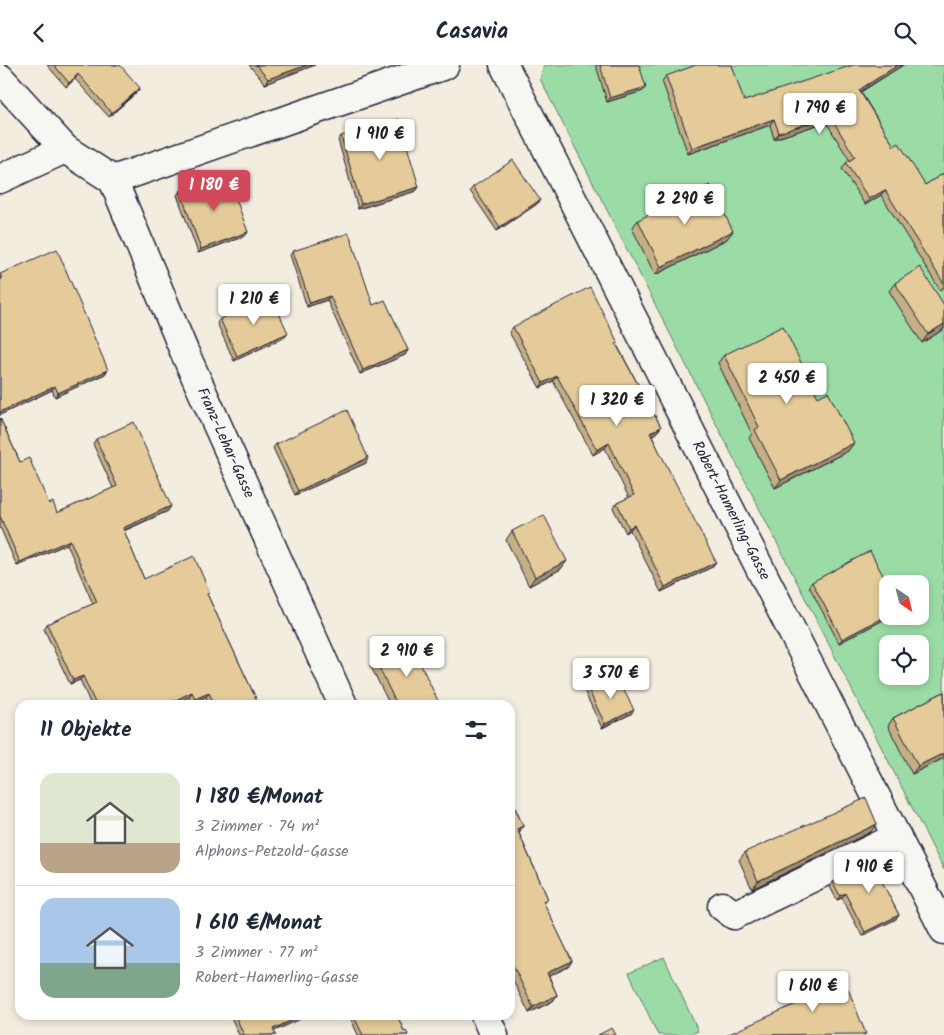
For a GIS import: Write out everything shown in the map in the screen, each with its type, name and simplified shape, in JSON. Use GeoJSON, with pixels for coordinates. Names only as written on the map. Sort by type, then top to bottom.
{"type":"FeatureCollection","features":[{"type":"Feature","properties":{"kind":"street"},"geometry":{"type":"LineString","coordinates":[[0,78],[65,149],[113,180],[445,65]]}},
{"type":"Feature","properties":{"kind":"street","name":"Robert-Hamerling-Gasse"},"geometry":{"type":"LineString","coordinates":[[504,65],[944,930]]}},
{"type":"Feature","properties":{"kind":"street"},"geometry":{"type":"LineString","coordinates":[[0,179],[65,149]]}},
{"type":"Feature","properties":{"kind":"street","name":"Franz-Lehar-Gasse"},"geometry":{"type":"LineString","coordinates":[[113,180],[184,351],[341,700]]}},
{"type":"Feature","properties":{"kind":"street"},"geometry":{"type":"LineString","coordinates":[[722,906],[734,915],[897,837]]}},
{"type":"Feature","properties":{"kind":"street"},"geometry":{"type":"LineString","coordinates":[[487,1020],[494,1035]]}},
{"type":"Feature","properties":{"kind":"green space"},"geometry":{"type":"Polygon","coordinates":[[[544,65],[944,65],[944,870],[540,79],[544,65]]]}},
{"type":"Feature","properties":{"kind":"green space"},"geometry":{"type":"Polygon","coordinates":[[[664,957],[698,1031],[689,1035],[658,1035],[629,973],[664,957]]]}},
{"type":"Feature","properties":{"kind":"building"},"geometry":{"type":"Polygon","coordinates":[[[54,65],[120,65],[140,88],[112,113],[78,74],[69,83],[54,65]]]}},
{"type":"Feature","properties":{"kind":"building"},"geometry":{"type":"Polygon","coordinates":[[[256,65],[307,65],[268,79],[256,65]]]}},
{"type":"Feature","properties":{"kind":"building"},"geometry":{"type":"Polygon","coordinates":[[[600,65],[639,65],[646,87],[610,98],[600,65]]]}},
{"type":"Feature","properties":{"kind":"building"},"geometry":{"type":"Polygon","coordinates":[[[696,65],[732,65],[744,101],[853,65],[898,65],[859,90],[894,146],[899,143],[925,185],[944,173],[944,284],[885,190],[869,199],[846,163],[855,157],[830,116],[779,133],[774,119],[692,148],[666,76],[696,65]]]}},
{"type":"Feature","properties":{"kind":"building"},"geometry":{"type":"Polygon","coordinates":[[[399,119],[419,187],[361,204],[341,136],[399,119]]]}},
{"type":"Feature","properties":{"kind":"building"},"geometry":{"type":"Polygon","coordinates":[[[513,160],[540,200],[500,227],[473,187],[513,160]]]}},
{"type":"Feature","properties":{"kind":"building"},"geometry":{"type":"Polygon","coordinates":[[[227,174],[248,232],[201,249],[180,191],[227,174]]]}},
{"type":"Feature","properties":{"kind":"building"},"geometry":{"type":"Polygon","coordinates":[[[710,185],[733,231],[661,267],[638,220],[710,185]]]}},
{"type":"Feature","properties":{"kind":"building"},"geometry":{"type":"Polygon","coordinates":[[[349,233],[373,305],[385,300],[408,350],[363,370],[330,296],[310,303],[293,251],[349,233]]]}},
{"type":"Feature","properties":{"kind":"building"},"geometry":{"type":"Polygon","coordinates":[[[57,249],[108,370],[58,393],[55,386],[0,412],[0,280],[2,279],[0,274],[57,249]]]}},
{"type":"Feature","properties":{"kind":"building"},"geometry":{"type":"Polygon","coordinates":[[[920,267],[944,305],[944,324],[928,334],[895,283],[920,267]]]}},
{"type":"Feature","properties":{"kind":"building"},"geometry":{"type":"Polygon","coordinates":[[[590,287],[618,343],[616,344],[661,427],[650,433],[716,562],[665,587],[634,525],[629,528],[617,503],[634,495],[609,443],[597,450],[557,376],[543,383],[513,327],[590,287]]]}},
{"type":"Feature","properties":{"kind":"building"},"geometry":{"type":"Polygon","coordinates":[[[271,296],[288,333],[237,356],[220,319],[271,296]]]}},
{"type":"Feature","properties":{"kind":"building"},"geometry":{"type":"Polygon","coordinates":[[[783,326],[818,397],[828,392],[854,443],[781,480],[755,430],[759,427],[724,355],[783,326]]]}},
{"type":"Feature","properties":{"kind":"building"},"geometry":{"type":"Polygon","coordinates":[[[347,410],[368,458],[298,491],[276,444],[347,410]]]}},
{"type":"Feature","properties":{"kind":"building"},"geometry":{"type":"Polygon","coordinates":[[[0,418],[20,462],[29,458],[49,504],[53,502],[57,513],[117,486],[96,439],[134,422],[171,506],[123,528],[144,579],[194,556],[210,593],[207,594],[257,700],[212,700],[209,693],[195,699],[192,692],[176,700],[94,700],[83,676],[73,680],[47,624],[97,602],[70,540],[20,562],[0,516],[0,418]]]}},
{"type":"Feature","properties":{"kind":"building"},"geometry":{"type":"Polygon","coordinates":[[[544,515],[567,561],[535,577],[512,531],[544,515]]]}},
{"type":"Feature","properties":{"kind":"building"},"geometry":{"type":"Polygon","coordinates":[[[870,551],[883,575],[879,575],[879,620],[842,639],[812,582],[870,551]]]}},
{"type":"Feature","properties":{"kind":"building"},"geometry":{"type":"Polygon","coordinates":[[[410,642],[438,700],[395,700],[375,659],[410,642]]]}},
{"type":"Feature","properties":{"kind":"building"},"geometry":{"type":"Polygon","coordinates":[[[616,675],[634,710],[605,724],[588,689],[616,675]]]}},
{"type":"Feature","properties":{"kind":"building"},"geometry":{"type":"Polygon","coordinates":[[[944,692],[944,753],[918,766],[893,718],[944,692]]]}},
{"type":"Feature","properties":{"kind":"building"},"geometry":{"type":"Polygon","coordinates":[[[866,798],[877,824],[758,881],[745,852],[866,798]]]}},
{"type":"Feature","properties":{"kind":"building"},"geometry":{"type":"Polygon","coordinates":[[[515,808],[523,826],[517,829],[548,899],[543,901],[572,961],[547,973],[557,995],[533,1007],[515,969],[515,808]]]}},
{"type":"Feature","properties":{"kind":"building"},"geometry":{"type":"Polygon","coordinates":[[[887,856],[893,869],[879,876],[899,915],[865,932],[845,893],[840,896],[833,882],[887,856]]]}},
{"type":"Feature","properties":{"kind":"building"},"geometry":{"type":"Polygon","coordinates":[[[818,977],[822,988],[844,979],[866,1034],[727,1035],[798,1003],[792,987],[818,977]]]}},
{"type":"Feature","properties":{"kind":"building"},"geometry":{"type":"Polygon","coordinates":[[[237,1020],[292,1020],[273,1029],[276,1035],[244,1035],[237,1020]]]}},
{"type":"Feature","properties":{"kind":"building"},"geometry":{"type":"Polygon","coordinates":[[[356,1020],[399,1020],[408,1035],[363,1035],[356,1020]]]}},
{"type":"Feature","properties":{"kind":"building"},"geometry":{"type":"Polygon","coordinates":[[[612,1028],[616,1035],[598,1035],[612,1028]]]}}]}
